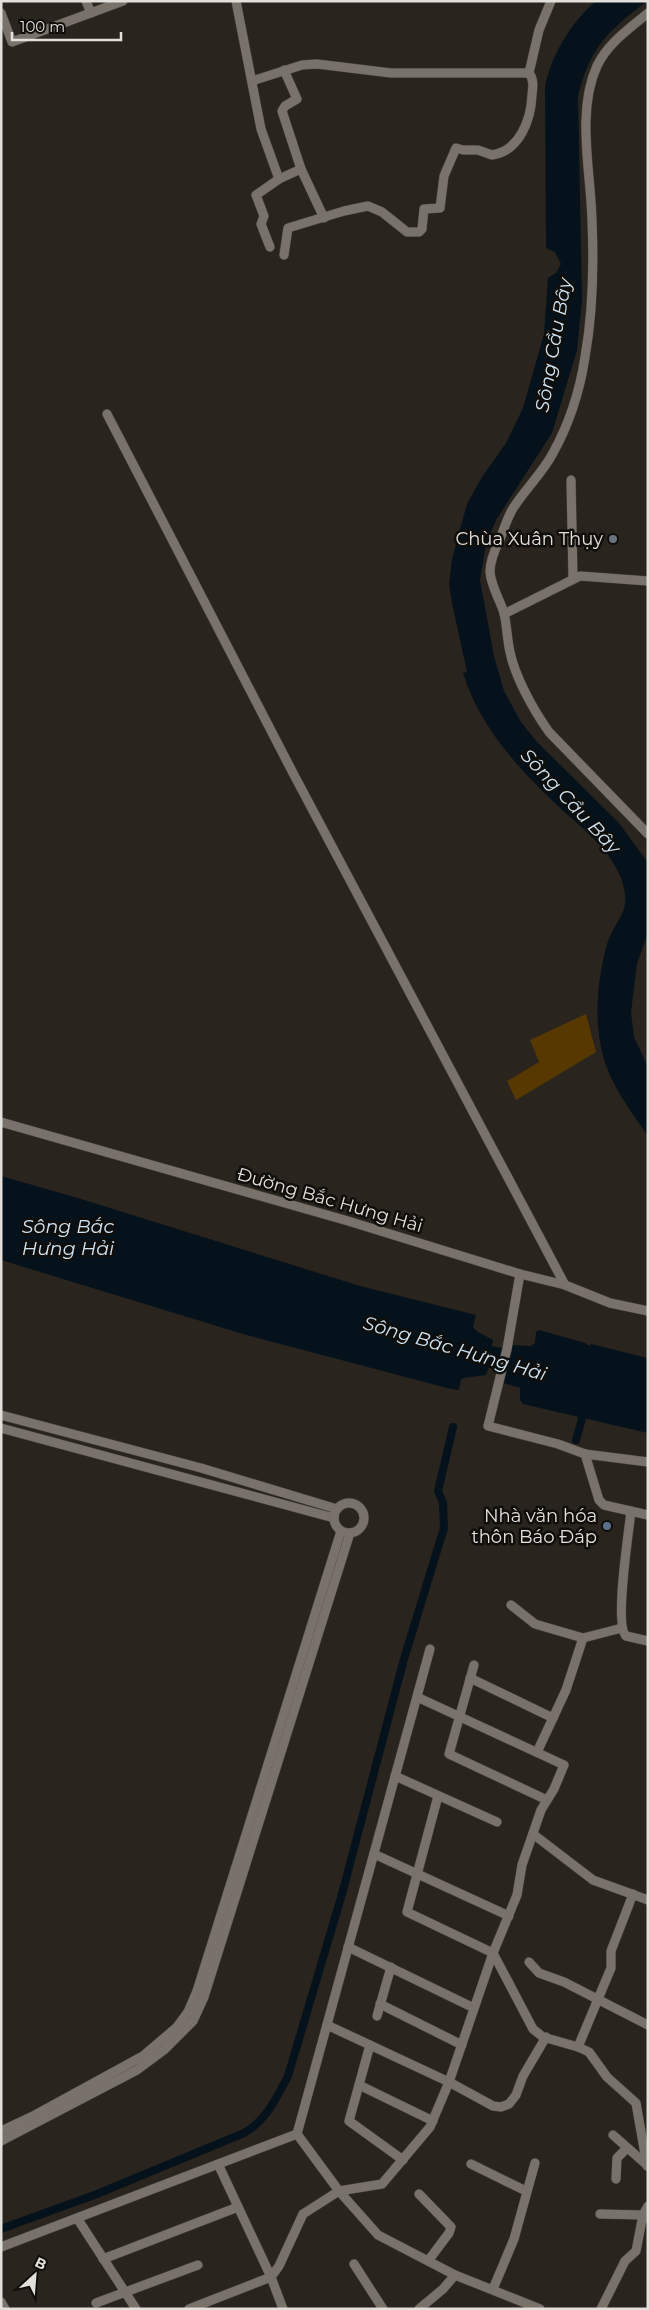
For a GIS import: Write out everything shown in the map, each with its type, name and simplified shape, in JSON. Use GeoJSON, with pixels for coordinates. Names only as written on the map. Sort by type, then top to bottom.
{"type":"FeatureCollection","features":[{"type":"Feature","properties":{"kind":"street"},"geometry":{"type":"LineString","coordinates":[[86,1],[91,13]]}},
{"type":"Feature","properties":{"kind":"street"},"geometry":{"type":"LineString","coordinates":[[1,13],[12,42],[123,1]]}},
{"type":"Feature","properties":{"kind":"street"},"geometry":{"type":"LineString","coordinates":[[236,1],[261,129],[278,179]]}},
{"type":"Feature","properties":{"kind":"street"},"geometry":{"type":"LineString","coordinates":[[284,255],[288,228],[344,211],[368,206],[382,212],[407,232],[419,232],[422,229],[424,209],[440,208],[444,176],[456,148],[462,150],[471,149],[492,155],[507,149],[526,128],[532,109],[533,79],[529,73],[539,30],[551,1]]}},
{"type":"Feature","properties":{"kind":"street"},"geometry":{"type":"LineString","coordinates":[[648,13],[608,48],[597,66],[587,103],[586,127],[592,221],[592,301],[585,358],[571,412],[553,454],[512,510],[492,561],[492,583],[504,614],[512,660],[539,718],[549,732],[648,834]]}},
{"type":"Feature","properties":{"kind":"street"},"geometry":{"type":"LineString","coordinates":[[252,80],[302,65],[317,64],[391,73],[529,73]]}},
{"type":"Feature","properties":{"kind":"street"},"geometry":{"type":"LineString","coordinates":[[284,70],[297,99],[284,106],[282,111],[301,169],[324,218]]}},
{"type":"Feature","properties":{"kind":"street"},"geometry":{"type":"LineString","coordinates":[[270,247],[260,224],[264,216],[256,195],[278,179],[301,169]]}},
{"type":"Feature","properties":{"kind":"street"},"geometry":{"type":"LineString","coordinates":[[107,414],[293,773],[565,1285]]}},
{"type":"Feature","properties":{"kind":"street"},"geometry":{"type":"LineString","coordinates":[[571,480],[573,579]]}},
{"type":"Feature","properties":{"kind":"street"},"geometry":{"type":"LineString","coordinates":[[504,614],[573,579],[585,576],[648,581]]}},
{"type":"Feature","properties":{"kind":"street","name":"Đường Bắc Hưng Hải"},"geometry":{"type":"LineString","coordinates":[[1,1122],[348,1221],[520,1274],[565,1285],[610,1303],[648,1311]]}},
{"type":"Feature","properties":{"kind":"street"},"geometry":{"type":"LineString","coordinates":[[520,1274],[507,1349],[488,1426],[558,1444],[585,1454],[648,1462]]}},
{"type":"Feature","properties":{"kind":"street"},"geometry":{"type":"LineString","coordinates":[[1,1415],[201,1468],[337,1509]]}},
{"type":"Feature","properties":{"kind":"street"},"geometry":{"type":"LineString","coordinates":[[1,1428],[334,1518]]}},
{"type":"Feature","properties":{"kind":"street"},"geometry":{"type":"LineString","coordinates":[[85,1451],[90,1439]]}},
{"type":"Feature","properties":{"kind":"street"},"geometry":{"type":"LineString","coordinates":[[585,1454],[599,1500],[604,1505],[648,1514]]}},
{"type":"Feature","properties":{"kind":"street"},"geometry":{"type":"LineString","coordinates":[[355,1504],[363,1511],[362,1526],[355,1532],[345,1532],[337,1528],[334,1518],[337,1509],[341,1505],[355,1504]]}},
{"type":"Feature","properties":{"kind":"street"},"geometry":{"type":"LineString","coordinates":[[632,1512],[623,1580],[622,1628],[626,1636],[648,1641]]}},
{"type":"Feature","properties":{"kind":"street"},"geometry":{"type":"LineString","coordinates":[[1,2141],[43,2116],[137,2070],[164,2050],[193,2021],[345,1532]]}},
{"type":"Feature","properties":{"kind":"street"},"geometry":{"type":"LineString","coordinates":[[510,1605],[535,1624],[583,1638],[622,1628]]}},
{"type":"Feature","properties":{"kind":"street"},"geometry":{"type":"LineString","coordinates":[[537,1752],[566,1690],[583,1638]]}},
{"type":"Feature","properties":{"kind":"street"},"geometry":{"type":"LineString","coordinates":[[297,2134],[430,1648]]}},
{"type":"Feature","properties":{"kind":"street"},"geometry":{"type":"LineString","coordinates":[[474,1665],[450,1754],[547,1800]]}},
{"type":"Feature","properties":{"kind":"street"},"geometry":{"type":"LineString","coordinates":[[470,1678],[552,1718]]}},
{"type":"Feature","properties":{"kind":"street"},"geometry":{"type":"LineString","coordinates":[[189,2309],[271,2277],[279,2266],[303,2214],[339,2191],[382,2184],[430,2127],[449,2082],[493,1953],[517,1895],[522,1865],[541,1810],[564,1765],[417,1697]]}},
{"type":"Feature","properties":{"kind":"street"},"geometry":{"type":"LineString","coordinates":[[395,1776],[497,1822]]}},
{"type":"Feature","properties":{"kind":"street"},"geometry":{"type":"LineString","coordinates":[[438,1796],[407,1912],[493,1953],[533,2029],[546,2037],[578,2047],[592,2055],[607,2076],[638,2106],[648,2109]]}},
{"type":"Feature","properties":{"kind":"street"},"geometry":{"type":"LineString","coordinates":[[533,1834],[593,1880],[648,1900]]}},
{"type":"Feature","properties":{"kind":"street"},"geometry":{"type":"LineString","coordinates":[[374,1854],[509,1916]]}},
{"type":"Feature","properties":{"kind":"street"},"geometry":{"type":"LineString","coordinates":[[578,2047],[611,1968],[610,1951],[633,1894]]}},
{"type":"Feature","properties":{"kind":"street"},"geometry":{"type":"LineString","coordinates":[[348,1947],[474,2008]]}},
{"type":"Feature","properties":{"kind":"street"},"geometry":{"type":"LineString","coordinates":[[529,1962],[539,1973],[564,1982],[648,2025]]}},
{"type":"Feature","properties":{"kind":"street"},"geometry":{"type":"LineString","coordinates":[[376,2016],[391,1967]]}},
{"type":"Feature","properties":{"kind":"street"},"geometry":{"type":"LineString","coordinates":[[380,2004],[462,2045]]}},
{"type":"Feature","properties":{"kind":"street"},"geometry":{"type":"LineString","coordinates":[[327,2025],[449,2082],[493,2106],[501,2107],[509,2104],[516,2095],[523,2076],[546,2037]]}},
{"type":"Feature","properties":{"kind":"street"},"geometry":{"type":"LineString","coordinates":[[370,2045],[349,2121],[403,2160]]}},
{"type":"Feature","properties":{"kind":"street"},"geometry":{"type":"LineString","coordinates":[[359,2085],[433,2121]]}},
{"type":"Feature","properties":{"kind":"street"},"geometry":{"type":"LineString","coordinates":[[638,2106],[648,2166]]}},
{"type":"Feature","properties":{"kind":"street"},"geometry":{"type":"LineString","coordinates":[[1,2131],[43,2116]]}},
{"type":"Feature","properties":{"kind":"street"},"geometry":{"type":"LineString","coordinates":[[1,2247],[297,2134]]}},
{"type":"Feature","properties":{"kind":"street"},"geometry":{"type":"LineString","coordinates":[[297,2134],[339,2191],[378,2235],[455,2275],[536,2308]]}},
{"type":"Feature","properties":{"kind":"street"},"geometry":{"type":"LineString","coordinates":[[613,2135],[648,2166]]}},
{"type":"Feature","properties":{"kind":"street"},"geometry":{"type":"LineString","coordinates":[[616,2179],[617,2158],[627,2148]]}},
{"type":"Feature","properties":{"kind":"street"},"geometry":{"type":"LineString","coordinates":[[493,2289],[514,2240],[534,2163]]}},
{"type":"Feature","properties":{"kind":"street"},"geometry":{"type":"LineString","coordinates":[[218,2164],[271,2277],[283,2309]]}},
{"type":"Feature","properties":{"kind":"street"},"geometry":{"type":"LineString","coordinates":[[471,2164],[526,2191]]}},
{"type":"Feature","properties":{"kind":"street"},"geometry":{"type":"LineString","coordinates":[[419,2194],[451,2227],[449,2233],[428,2261]]}},
{"type":"Feature","properties":{"kind":"street"},"geometry":{"type":"LineString","coordinates":[[601,2309],[625,2261],[636,2251],[648,2206]]}},
{"type":"Feature","properties":{"kind":"street"},"geometry":{"type":"LineString","coordinates":[[104,2259],[238,2207]]}},
{"type":"Feature","properties":{"kind":"street"},"geometry":{"type":"LineString","coordinates":[[600,2214],[646,2216]]}},
{"type":"Feature","properties":{"kind":"street"},"geometry":{"type":"LineString","coordinates":[[77,2218],[136,2309]]}},
{"type":"Feature","properties":{"kind":"street"},"geometry":{"type":"LineString","coordinates":[[354,2264],[383,2309]]}},
{"type":"Feature","properties":{"kind":"street"},"geometry":{"type":"LineString","coordinates":[[96,2303],[198,2265]]}},
{"type":"Feature","properties":{"kind":"street"},"geometry":{"type":"LineString","coordinates":[[419,2309],[443,2289],[455,2275]]}},
{"type":"Feature","properties":{"kind":"street"},"geometry":{"type":"LineString","coordinates":[[1,2302],[5,2309]]}},
{"type":"Feature","properties":{"kind":"shaded area"},"geometry":{"type":"Polygon","coordinates":[[[586,1014],[596,1052],[516,1100],[507,1081],[539,1062],[530,1040],[586,1014]]]}},
{"type":"Feature","properties":{"kind":"water","name":"Sông Cầu Bây"},"geometry":{"type":"Polygon","coordinates":[[[596,1],[647,1],[621,22],[602,41],[589,64],[578,96],[582,300],[577,350],[552,433],[496,520],[486,544],[480,580],[494,656],[504,691],[521,722],[537,742],[619,823],[646,860],[648,867],[648,933],[637,964],[631,1012],[634,1037],[648,1067],[648,1136],[625,1103],[610,1076],[603,1054],[598,1024],[598,993],[606,948],[624,908],[624,890],[621,878],[603,848],[544,793],[490,730],[470,693],[463,673],[467,672],[449,584],[452,559],[467,504],[482,477],[506,443],[523,408],[544,334],[548,278],[556,273],[561,264],[555,252],[546,248],[545,86],[548,74],[564,39],[578,19],[596,1]]]}},
{"type":"Feature","properties":{"kind":"water","name":"Sông Bắc Hưng Hải"},"geometry":{"type":"Polygon","coordinates":[[[1,1176],[360,1286],[476,1315],[473,1327],[493,1340],[492,1346],[511,1350],[513,1345],[531,1346],[535,1343],[536,1332],[539,1330],[585,1343],[589,1346],[591,1344],[648,1358],[648,1433],[523,1404],[520,1400],[520,1388],[504,1383],[506,1372],[489,1367],[486,1375],[461,1379],[459,1390],[451,1389],[243,1334],[1,1260],[1,1176]]]}},
{"type":"Feature","properties":{"kind":"waterway"},"geometry":{"type":"LineString","coordinates":[[576,1440],[585,1408]]}},
{"type":"Feature","properties":{"kind":"waterway"},"geometry":{"type":"LineString","coordinates":[[1,2229],[97,2194],[244,2133],[259,2122],[280,2092],[288,2076],[342,1894],[404,1659],[444,1528],[443,1503],[438,1491],[453,1427]]}},
{"type":"Feature","properties":{"kind":"place","name":"Chùa Xuân Thụy"},"geometry":{"type":"Point","coordinates":[613,539]}},
{"type":"Feature","properties":{"kind":"place","name":"Nhà văn hóa thôn Báo Đáp"},"geometry":{"type":"Point","coordinates":[607,1526]}}]}
